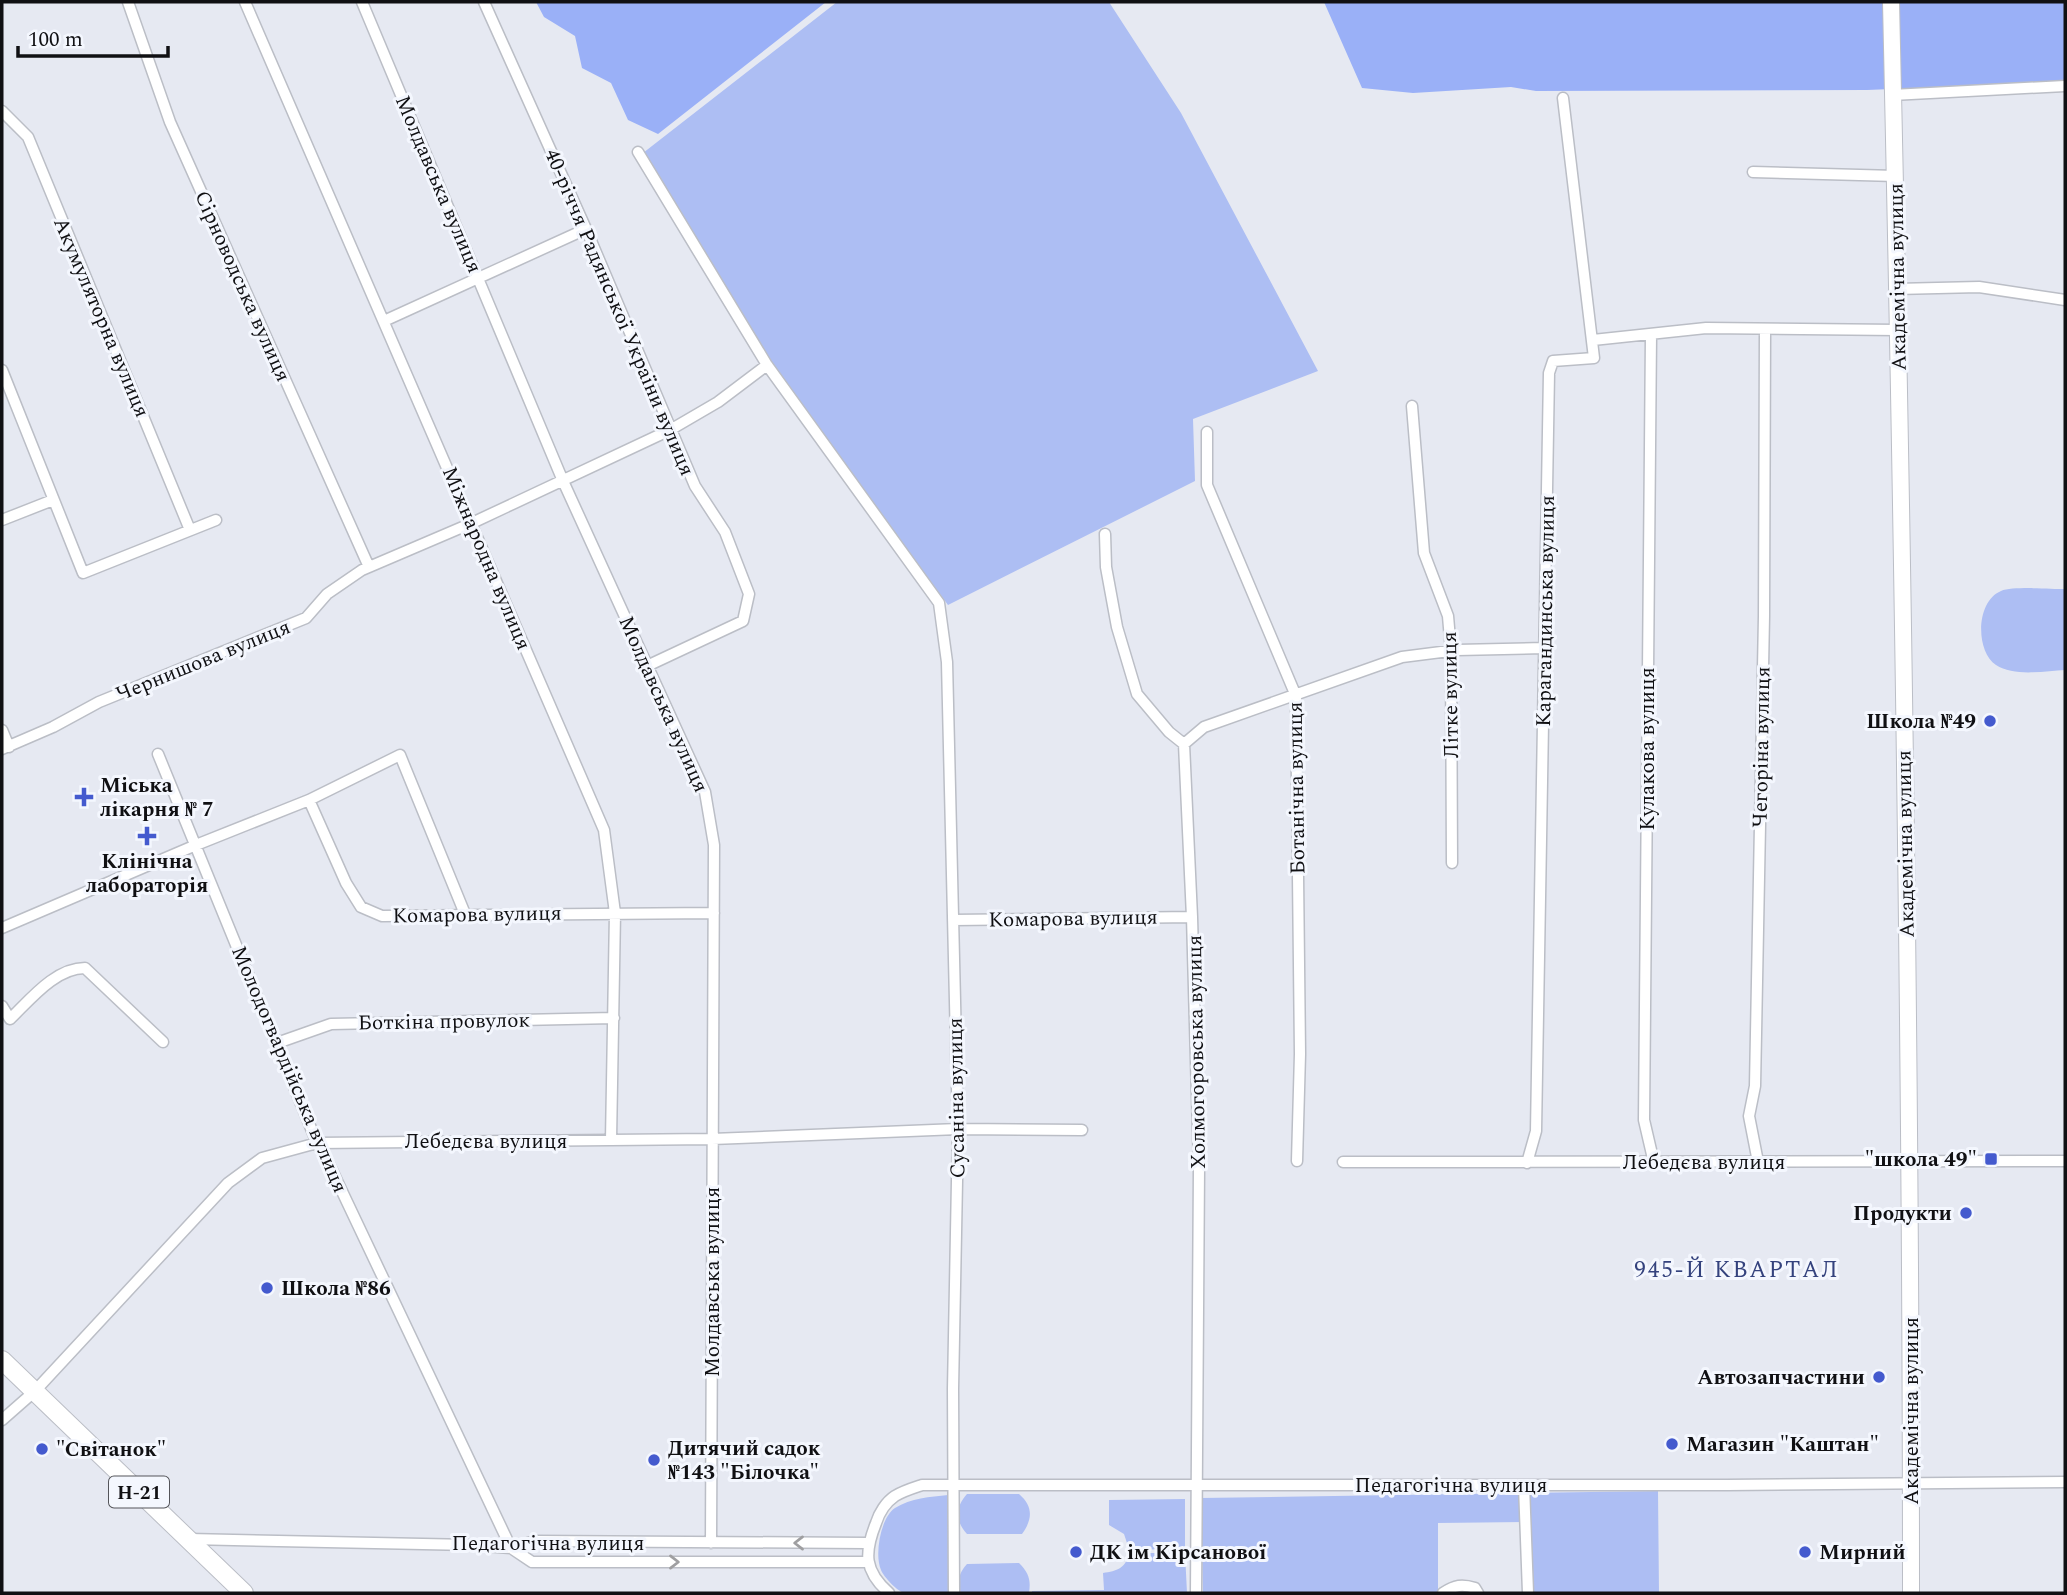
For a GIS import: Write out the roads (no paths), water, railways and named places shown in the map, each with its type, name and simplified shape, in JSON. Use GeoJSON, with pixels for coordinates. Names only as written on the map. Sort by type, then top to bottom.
{"type":"FeatureCollection","features":[{"type":"Feature","properties":{"kind":"main road","name":"Академічна вулиця"},"geometry":{"type":"LineString","coordinates":[[1891,2],[1896,176],[1910,1162],[1911,1593]]}},
{"type":"Feature","properties":{"kind":"main road","name":"Н-21"},"geometry":{"type":"LineString","coordinates":[[2,1360],[244,1593]]}},
{"type":"Feature","properties":{"kind":"street","name":"Сірноводська вулиця"},"geometry":{"type":"LineString","coordinates":[[128,2],[170,122],[369,567]]}},
{"type":"Feature","properties":{"kind":"street","name":"Міжнародна вулиця"},"geometry":{"type":"LineString","coordinates":[[245,2],[604,830],[615,913],[611,1140]]}},
{"type":"Feature","properties":{"kind":"street","name":"Молдавська вулиця"},"geometry":{"type":"LineString","coordinates":[[362,2],[563,481],[705,792],[714,845],[711,1543]]}},
{"type":"Feature","properties":{"kind":"street","name":"40-річчя Радянської України вулиця"},"geometry":{"type":"LineString","coordinates":[[484,2],[586,229],[695,486],[725,532],[749,594],[743,621],[647,666]]}},
{"type":"Feature","properties":{"kind":"street"},"geometry":{"type":"LineString","coordinates":[[1892,94],[2065,86]]}},
{"type":"Feature","properties":{"kind":"street"},"geometry":{"type":"LineString","coordinates":[[1563,98],[1593,340],[1706,328],[1898,330]]}},
{"type":"Feature","properties":{"kind":"street","name":"Акумуляторна вулиця"},"geometry":{"type":"LineString","coordinates":[[2,111],[28,137],[190,530]]}},
{"type":"Feature","properties":{"kind":"street"},"geometry":{"type":"LineString","coordinates":[[638,152],[767,365]]}},
{"type":"Feature","properties":{"kind":"street"},"geometry":{"type":"LineString","coordinates":[[1753,172],[1896,176]]}},
{"type":"Feature","properties":{"kind":"street"},"geometry":{"type":"LineString","coordinates":[[384,321],[586,229]]}},
{"type":"Feature","properties":{"kind":"street"},"geometry":{"type":"LineString","coordinates":[[1896,289],[1979,286],[2065,300]]}},
{"type":"Feature","properties":{"kind":"street","name":"Чегоріна вулиця"},"geometry":{"type":"LineString","coordinates":[[1758,1162],[1749,1116],[1755,1086],[1765,330]]}},
{"type":"Feature","properties":{"kind":"street","name":"Кулакова вулиця"},"geometry":{"type":"LineString","coordinates":[[1651,335],[1644,1120],[1654,1163]]}},
{"type":"Feature","properties":{"kind":"street","name":"Карагандинська вулиця"},"geometry":{"type":"LineString","coordinates":[[1527,1163],[1536,1131],[1549,373],[1553,362],[1594,358],[1593,340]]}},
{"type":"Feature","properties":{"kind":"street","name":"Чернишова вулиця"},"geometry":{"type":"LineString","coordinates":[[5,748],[54,727],[99,702],[306,618],[327,594],[369,567],[472,523],[670,430],[718,402],[767,365]]}},
{"type":"Feature","properties":{"kind":"street","name":"Сусаніна вулиця"},"geometry":{"type":"LineString","coordinates":[[767,365],[939,603],[947,662],[958,1129],[953,1375],[954,1593]]}},
{"type":"Feature","properties":{"kind":"street"},"geometry":{"type":"LineString","coordinates":[[2,370],[83,573],[216,520]]}},
{"type":"Feature","properties":{"kind":"street","name":"Літке вулиця"},"geometry":{"type":"LineString","coordinates":[[1412,407],[1424,553],[1448,616],[1451,651],[1452,863]]}},
{"type":"Feature","properties":{"kind":"street","name":"Ботанічна вулиця"},"geometry":{"type":"LineString","coordinates":[[1207,432],[1207,485],[1296,696],[1300,1054],[1297,1161]]}},
{"type":"Feature","properties":{"kind":"street"},"geometry":{"type":"LineString","coordinates":[[2,520],[54,500]]}},
{"type":"Feature","properties":{"kind":"street"},"geometry":{"type":"LineString","coordinates":[[1105,534],[1106,567],[1116,627],[1137,694],[1169,732],[1184,744],[1203,727],[1402,657],[1451,651],[1544,648]]}},
{"type":"Feature","properties":{"kind":"street"},"geometry":{"type":"LineString","coordinates":[[2,730],[5,748]]}},
{"type":"Feature","properties":{"kind":"street","name":"Холмогоровська вулиця"},"geometry":{"type":"LineString","coordinates":[[1184,744],[1199,1168],[1196,1593]]}},
{"type":"Feature","properties":{"kind":"street","name":"Молодогвардійська вулиця"},"geometry":{"type":"LineString","coordinates":[[158,754],[317,1143],[511,1548]]}},
{"type":"Feature","properties":{"kind":"street"},"geometry":{"type":"LineString","coordinates":[[2,928],[309,800],[400,755],[465,914]]}},
{"type":"Feature","properties":{"kind":"street","name":"Комарова вулиця"},"geometry":{"type":"LineString","coordinates":[[309,800],[346,883],[361,907],[382,916],[714,913]]}},
{"type":"Feature","properties":{"kind":"street","name":"Комарова вулиця"},"geometry":{"type":"LineString","coordinates":[[953,920],[1192,917]]}},
{"type":"Feature","properties":{"kind":"street"},"geometry":{"type":"LineString","coordinates":[[2,1006],[10,1019],[60,975],[73,968],[85,968],[163,1042]]}},
{"type":"Feature","properties":{"kind":"street","name":"Боткіна провулок"},"geometry":{"type":"LineString","coordinates":[[277,1043],[331,1024],[614,1018]]}},
{"type":"Feature","properties":{"kind":"street","name":"Лебедєва вулиця"},"geometry":{"type":"LineString","coordinates":[[2,1420],[35,1391],[228,1183],[262,1158],[317,1143],[712,1139],[958,1129],[1082,1130]]}},
{"type":"Feature","properties":{"kind":"street","name":"Лебедєва вулиця"},"geometry":{"type":"LineString","coordinates":[[1343,1162],[2065,1161]]}},
{"type":"Feature","properties":{"kind":"street","name":"Педагогічна вулиця"},"geometry":{"type":"LineString","coordinates":[[889,1593],[876,1581],[868,1562],[867,1543],[880,1513],[895,1496],[922,1485],[2065,1482]]}},
{"type":"Feature","properties":{"kind":"street"},"geometry":{"type":"LineString","coordinates":[[1524,1485],[1528,1593]]}},
{"type":"Feature","properties":{"kind":"street","name":"Педагогічна вулиця"},"geometry":{"type":"LineString","coordinates":[[187,1539],[511,1548],[535,1541],[867,1543]]}},
{"type":"Feature","properties":{"kind":"street","name":"Педагогічна вулиця"},"geometry":{"type":"LineString","coordinates":[[511,1548],[532,1562],[868,1562]]}},
{"type":"Feature","properties":{"kind":"street"},"geometry":{"type":"LineString","coordinates":[[1443,1593],[1464,1584],[1475,1588],[1479,1593]]}},
{"type":"Feature","properties":{"kind":"place","name":"Школа №49"},"geometry":{"type":"Point","coordinates":[1990,721]}},
{"type":"Feature","properties":{"kind":"place","name":"Міська лікарня № 7"},"geometry":{"type":"Point","coordinates":[84,797]}},
{"type":"Feature","properties":{"kind":"place","name":"Клінічна лабораторія"},"geometry":{"type":"Point","coordinates":[147,836]}},
{"type":"Feature","properties":{"kind":"place","name":"\"школа 49\""},"geometry":{"type":"Point","coordinates":[1991,1159]}},
{"type":"Feature","properties":{"kind":"place","name":"Продукти"},"geometry":{"type":"Point","coordinates":[1966,1213]}},
{"type":"Feature","properties":{"kind":"place","name":"Школа №86"},"geometry":{"type":"Point","coordinates":[267,1288]}},
{"type":"Feature","properties":{"kind":"place","name":"Автозапчастини"},"geometry":{"type":"Point","coordinates":[1879,1377]}},
{"type":"Feature","properties":{"kind":"place","name":"Магазин \"Каштан\""},"geometry":{"type":"Point","coordinates":[1672,1444]}},
{"type":"Feature","properties":{"kind":"place","name":"\"Світанок\""},"geometry":{"type":"Point","coordinates":[42,1449]}},
{"type":"Feature","properties":{"kind":"place","name":"Дитячий садок №143 \"Білочка\""},"geometry":{"type":"Point","coordinates":[654,1460]}},
{"type":"Feature","properties":{"kind":"place","name":"ДК ім Кірсанової"},"geometry":{"type":"Point","coordinates":[1076,1552]}},
{"type":"Feature","properties":{"kind":"place","name":"Мирний"},"geometry":{"type":"Point","coordinates":[1805,1552]}},
{"type":"Feature","properties":{"kind":"district","name":"945-Й КВАРТАЛ"},"geometry":{"type":"Point","coordinates":[1737,1269]}}]}
